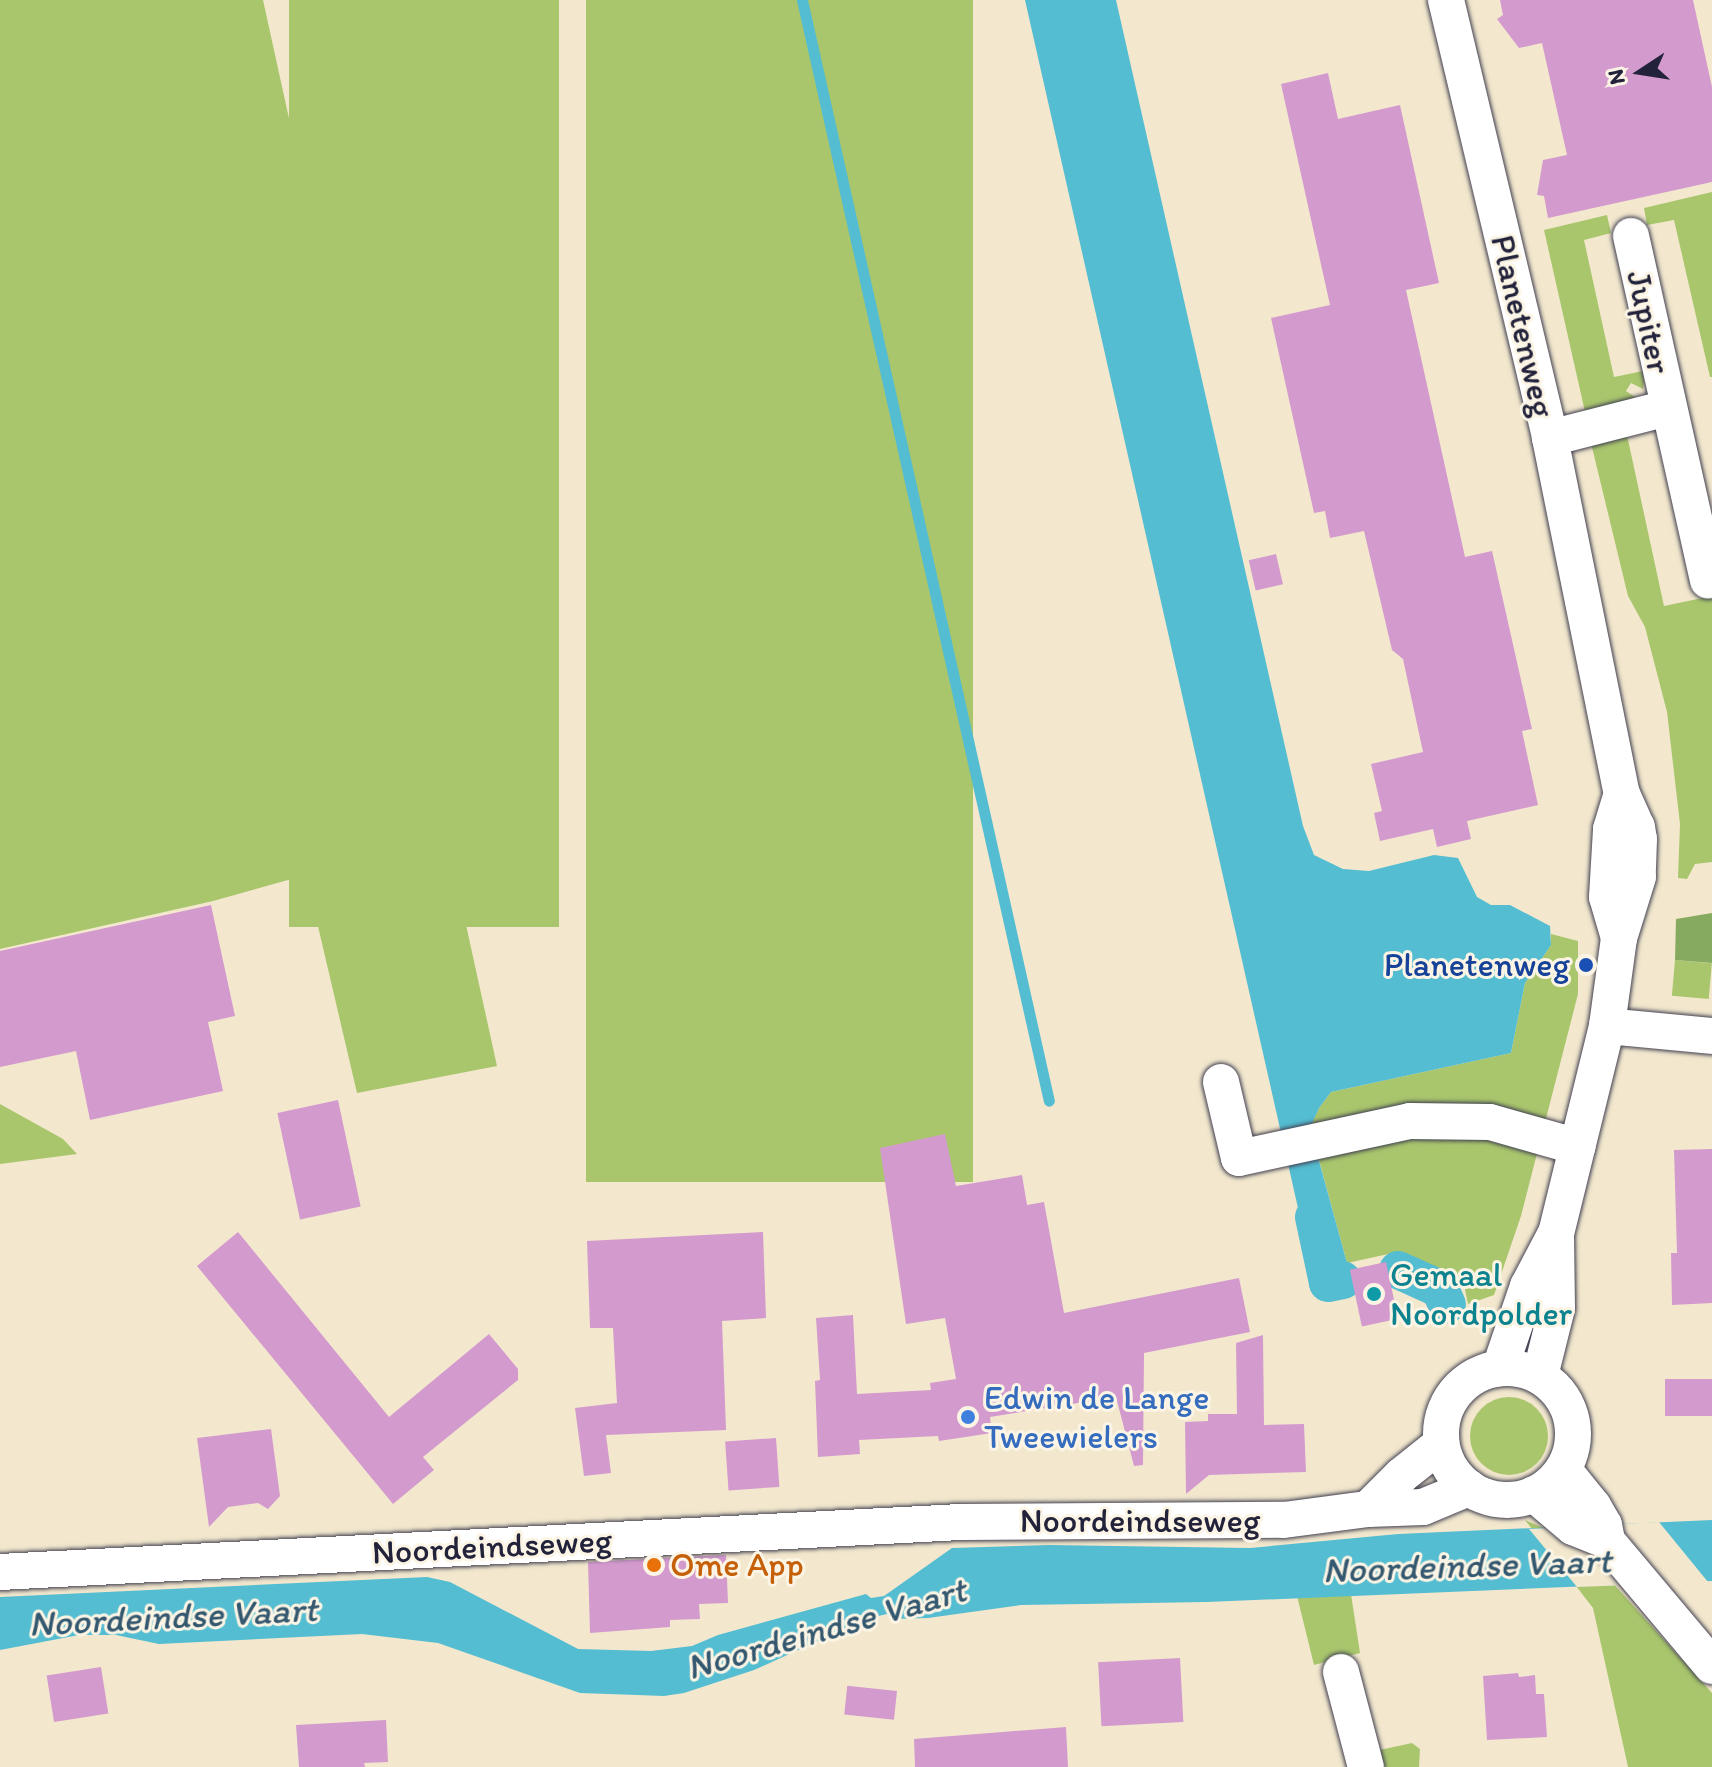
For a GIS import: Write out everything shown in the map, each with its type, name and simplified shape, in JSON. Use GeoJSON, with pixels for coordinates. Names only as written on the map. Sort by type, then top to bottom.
{"type":"FeatureCollection","features":[{"type":"Feature","properties":{"kind":"street","name":"Planetenweg"},"geometry":{"type":"LineString","coordinates":[[1446,0],[1550,438],[1622,794],[1611,829],[1607,897],[1619,938],[1607,1026],[1556,1233],[1528,1286],[1500,1368]]}},
{"type":"Feature","properties":{"kind":"street","name":"Jupiter"},"geometry":{"type":"LineString","coordinates":[[1631,236],[1708,581]]}},
{"type":"Feature","properties":{"kind":"street","name":"Jupiter"},"geometry":{"type":"LineString","coordinates":[[1550,438],[1668,408]]}},
{"type":"Feature","properties":{"kind":"street"},"geometry":{"type":"LineString","coordinates":[[1607,1026],[1712,1036]]}},
{"type":"Feature","properties":{"kind":"street"},"geometry":{"type":"LineString","coordinates":[[1221,1082],[1239,1158],[1410,1121],[1490,1122],[1578,1147]]}},
{"type":"Feature","properties":{"kind":"street","name":"Planetenweg"},"geometry":{"type":"LineString","coordinates":[[1540,1376],[1557,1308],[1556,1233]]}},
{"type":"Feature","properties":{"kind":"street"},"geometry":{"type":"LineString","coordinates":[[1500,1368],[1520,1369],[1540,1376],[1560,1394],[1571,1418],[1572,1444],[1563,1469],[1551,1484],[1534,1494],[1496,1499],[1469,1488],[1451,1469],[1441,1444],[1442,1421],[1458,1389],[1477,1374],[1500,1368]]}},
{"type":"Feature","properties":{"kind":"street"},"geometry":{"type":"LineString","coordinates":[[1368,1509],[1402,1475],[1441,1444]]}},
{"type":"Feature","properties":{"kind":"street"},"geometry":{"type":"LineString","coordinates":[[1563,1469],[1595,1531],[1712,1666]]}},
{"type":"Feature","properties":{"kind":"street","name":"Noordeindseweg"},"geometry":{"type":"LineString","coordinates":[[0,1572],[962,1522],[1284,1520],[1368,1509],[1423,1507],[1469,1488]]}},
{"type":"Feature","properties":{"kind":"street"},"geometry":{"type":"LineString","coordinates":[[1534,1494],[1595,1531]]}},
{"type":"Feature","properties":{"kind":"street"},"geometry":{"type":"LineString","coordinates":[[1341,1672],[1366,1767]]}},
{"type":"Feature","properties":{"kind":"green space"},"geometry":{"type":"Polygon","coordinates":[[[0,0],[263,0],[497,1066],[357,1093],[306,875],[213,901],[0,949],[0,0]]]}},
{"type":"Feature","properties":{"kind":"green space"},"geometry":{"type":"Polygon","coordinates":[[[289,0],[559,0],[559,927],[289,927],[289,0]]]}},
{"type":"Feature","properties":{"kind":"green space"},"geometry":{"type":"Polygon","coordinates":[[[586,0],[973,0],[973,1182],[586,1182],[586,0]]]}},
{"type":"Feature","properties":{"kind":"green space"},"geometry":{"type":"Polygon","coordinates":[[[1712,192],[1710,377],[1674,220],[1647,225],[1644,208],[1712,192]]]}},
{"type":"Feature","properties":{"kind":"green space"},"geometry":{"type":"Polygon","coordinates":[[[1607,215],[1611,233],[1584,240],[1614,377],[1643,371],[1644,382],[1643,389],[1631,383],[1626,391],[1635,397],[1631,402],[1585,412],[1544,230],[1607,215]]]}},
{"type":"Feature","properties":{"kind":"green space"},"geometry":{"type":"Polygon","coordinates":[[[1627,435],[1664,606],[1712,596],[1712,862],[1695,864],[1687,879],[1678,878],[1680,824],[1667,712],[1645,627],[1628,596],[1591,443],[1627,435]]]}},
{"type":"Feature","properties":{"kind":"green space"},"geometry":{"type":"Polygon","coordinates":[[[1712,913],[1712,963],[1675,960],[1676,919],[1712,913]]]}},
{"type":"Feature","properties":{"kind":"green space"},"geometry":{"type":"Polygon","coordinates":[[[1551,934],[1578,941],[1578,994],[1521,1216],[1494,1295],[1468,1304],[1463,1280],[1393,1253],[1347,1263],[1310,1127],[1319,1108],[1331,1092],[1511,1053],[1525,983],[1551,945],[1551,934]]]}},
{"type":"Feature","properties":{"kind":"green space"},"geometry":{"type":"Polygon","coordinates":[[[1675,960],[1712,963],[1709,999],[1672,996],[1675,960]]]}},
{"type":"Feature","properties":{"kind":"green space"},"geometry":{"type":"Polygon","coordinates":[[[0,1104],[63,1139],[77,1154],[0,1164],[0,1104]]]}},
{"type":"Feature","properties":{"kind":"green space"},"geometry":{"type":"Polygon","coordinates":[[[1501,1397],[1517,1397],[1531,1403],[1542,1414],[1548,1436],[1542,1458],[1531,1469],[1517,1475],[1501,1475],[1487,1469],[1476,1458],[1470,1444],[1470,1428],[1476,1414],[1487,1403],[1501,1397]]]}},
{"type":"Feature","properties":{"kind":"green space"},"geometry":{"type":"Polygon","coordinates":[[[1525,1520],[1555,1533],[1601,1570],[1712,1693],[1712,1767],[1628,1767],[1593,1608],[1525,1520]]]}},
{"type":"Feature","properties":{"kind":"green space"},"geometry":{"type":"Polygon","coordinates":[[[1351,1594],[1360,1653],[1314,1665],[1297,1596],[1351,1594]]]}},
{"type":"Feature","properties":{"kind":"green space"},"geometry":{"type":"Polygon","coordinates":[[[1412,1743],[1420,1749],[1419,1767],[1379,1767],[1375,1751],[1412,1743]]]}},
{"type":"Feature","properties":{"kind":"water"},"geometry":{"type":"Polygon","coordinates":[[[1025,0],[1116,0],[1303,826],[1314,855],[1343,869],[1369,871],[1434,855],[1458,858],[1477,897],[1491,905],[1510,905],[1550,926],[1551,945],[1525,983],[1511,1053],[1331,1092],[1319,1108],[1310,1128],[1347,1263],[1312,1270],[1025,0]]]}},
{"type":"Feature","properties":{"kind":"water","name":"Noordeindse Vaart"},"geometry":{"type":"Polygon","coordinates":[[[1712,1520],[1712,1581],[1207,1602],[1021,1605],[928,1618],[891,1619],[887,1614],[874,1617],[872,1626],[818,1641],[754,1670],[684,1693],[664,1696],[580,1693],[438,1643],[362,1634],[159,1644],[116,1635],[79,1635],[0,1650],[0,1597],[427,1577],[450,1582],[578,1649],[651,1651],[692,1646],[718,1635],[866,1594],[871,1598],[884,1596],[952,1548],[1049,1545],[1250,1548],[1398,1534],[1712,1520]]]}},
{"type":"Feature","properties":{"kind":"pier"},"geometry":{"type":"Polygon","coordinates":[[[1659,1522],[1708,1582],[1577,1587],[1529,1529],[1659,1522]]]}},
{"type":"Feature","properties":{"kind":"building"},"geometry":{"type":"Polygon","coordinates":[[[1500,0],[1693,0],[1712,87],[1712,182],[1548,218],[1544,196],[1537,195],[1543,160],[1567,155],[1542,43],[1519,48],[1497,19],[1503,15],[1500,0]]]}},
{"type":"Feature","properties":{"kind":"building"},"geometry":{"type":"Polygon","coordinates":[[[1328,73],[1338,119],[1400,105],[1439,283],[1406,290],[1465,557],[1492,551],[1532,729],[1522,731],[1538,805],[1467,821],[1471,839],[1437,847],[1433,829],[1380,841],[1374,813],[1382,811],[1371,764],[1423,752],[1403,659],[1392,650],[1364,531],[1330,538],[1325,511],[1314,513],[1271,318],[1330,305],[1281,84],[1328,73]]]}},
{"type":"Feature","properties":{"kind":"building"},"geometry":{"type":"Polygon","coordinates":[[[1276,554],[1283,584],[1256,591],[1249,560],[1276,554]]]}},
{"type":"Feature","properties":{"kind":"building"},"geometry":{"type":"Polygon","coordinates":[[[211,905],[235,1016],[208,1022],[223,1091],[90,1120],[76,1051],[0,1067],[0,951],[211,905]]]}},
{"type":"Feature","properties":{"kind":"building"},"geometry":{"type":"Polygon","coordinates":[[[338,1100],[361,1207],[300,1220],[277,1113],[338,1100]]]}},
{"type":"Feature","properties":{"kind":"building"},"geometry":{"type":"Polygon","coordinates":[[[945,1134],[956,1186],[1022,1175],[1027,1205],[1044,1202],[1064,1313],[1239,1278],[1250,1332],[1144,1353],[1143,1465],[1134,1466],[1116,1397],[990,1417],[992,1433],[939,1441],[938,1436],[859,1440],[860,1454],[818,1457],[815,1381],[820,1380],[816,1318],[853,1315],[857,1394],[931,1390],[930,1383],[956,1379],[945,1318],[906,1324],[880,1148],[945,1134]]]}},
{"type":"Feature","properties":{"kind":"building"},"geometry":{"type":"Polygon","coordinates":[[[1712,1149],[1712,1303],[1672,1305],[1671,1253],[1677,1253],[1674,1150],[1712,1149]]]}},
{"type":"Feature","properties":{"kind":"building"},"geometry":{"type":"Polygon","coordinates":[[[238,1232],[389,1417],[489,1334],[518,1369],[518,1380],[423,1457],[434,1470],[393,1504],[197,1266],[238,1232]]]}},
{"type":"Feature","properties":{"kind":"building"},"geometry":{"type":"Polygon","coordinates":[[[763,1232],[766,1318],[722,1321],[726,1430],[606,1435],[611,1473],[584,1476],[575,1408],[617,1403],[613,1328],[590,1328],[587,1241],[763,1232]]]}},
{"type":"Feature","properties":{"kind":"building","name":"Gemaal Noordpolder"},"geometry":{"type":"Polygon","coordinates":[[[1386,1262],[1398,1319],[1362,1326],[1350,1270],[1386,1262]]]}},
{"type":"Feature","properties":{"kind":"building"},"geometry":{"type":"Polygon","coordinates":[[[1263,1335],[1264,1425],[1304,1424],[1306,1472],[1209,1475],[1186,1494],[1185,1422],[1208,1421],[1208,1414],[1237,1414],[1236,1343],[1263,1335]]]}},
{"type":"Feature","properties":{"kind":"building"},"geometry":{"type":"Polygon","coordinates":[[[1665,1379],[1712,1379],[1712,1416],[1665,1416],[1665,1379]]]}},
{"type":"Feature","properties":{"kind":"building"},"geometry":{"type":"Polygon","coordinates":[[[271,1429],[280,1496],[268,1509],[258,1503],[228,1507],[209,1527],[197,1438],[271,1429]]]}},
{"type":"Feature","properties":{"kind":"building"},"geometry":{"type":"Polygon","coordinates":[[[776,1438],[779,1487],[729,1490],[725,1442],[776,1438]]]}},
{"type":"Feature","properties":{"kind":"building"},"geometry":{"type":"Polygon","coordinates":[[[726,1555],[728,1603],[699,1604],[700,1619],[670,1620],[670,1627],[590,1633],[588,1562],[726,1555]]]}},
{"type":"Feature","properties":{"kind":"building"},"geometry":{"type":"Polygon","coordinates":[[[1180,1658],[1183,1722],[1101,1726],[1098,1662],[1180,1658]]]}},
{"type":"Feature","properties":{"kind":"building"},"geometry":{"type":"Polygon","coordinates":[[[101,1667],[108,1713],[54,1722],[47,1676],[101,1667]]]}},
{"type":"Feature","properties":{"kind":"building"},"geometry":{"type":"Polygon","coordinates":[[[1518,1673],[1519,1677],[1535,1675],[1536,1694],[1544,1694],[1547,1737],[1487,1740],[1483,1676],[1518,1673]]]}},
{"type":"Feature","properties":{"kind":"building"},"geometry":{"type":"Polygon","coordinates":[[[847,1686],[897,1691],[894,1720],[844,1715],[847,1686]]]}},
{"type":"Feature","properties":{"kind":"building"},"geometry":{"type":"Polygon","coordinates":[[[386,1720],[388,1762],[364,1763],[365,1767],[299,1767],[296,1725],[386,1720]]]}},
{"type":"Feature","properties":{"kind":"building"},"geometry":{"type":"Polygon","coordinates":[[[1066,1727],[1068,1767],[915,1767],[914,1739],[1066,1727]]]}},
{"type":"Feature","properties":{"kind":"waterway"},"geometry":{"type":"LineString","coordinates":[[802,0],[1049,1101]]}},
{"type":"Feature","properties":{"kind":"waterway"},"geometry":{"type":"LineString","coordinates":[[1314,1217],[1328,1283],[1343,1280]]}},
{"type":"Feature","properties":{"kind":"waterway"},"geometry":{"type":"LineString","coordinates":[[1398,1270],[1440,1289],[1447,1305]]}},
{"type":"Feature","properties":{"kind":"place","name":"Planetenweg"},"geometry":{"type":"Point","coordinates":[1586,965]}},
{"type":"Feature","properties":{"kind":"place","name":"Gemaal Noordpolder"},"geometry":{"type":"Point","coordinates":[1374,1294]}},
{"type":"Feature","properties":{"kind":"place","name":"Edwin de Lange Tweewielers"},"geometry":{"type":"Point","coordinates":[968,1417]}},
{"type":"Feature","properties":{"kind":"place","name":"Ome App"},"geometry":{"type":"Point","coordinates":[654,1565]}}]}
